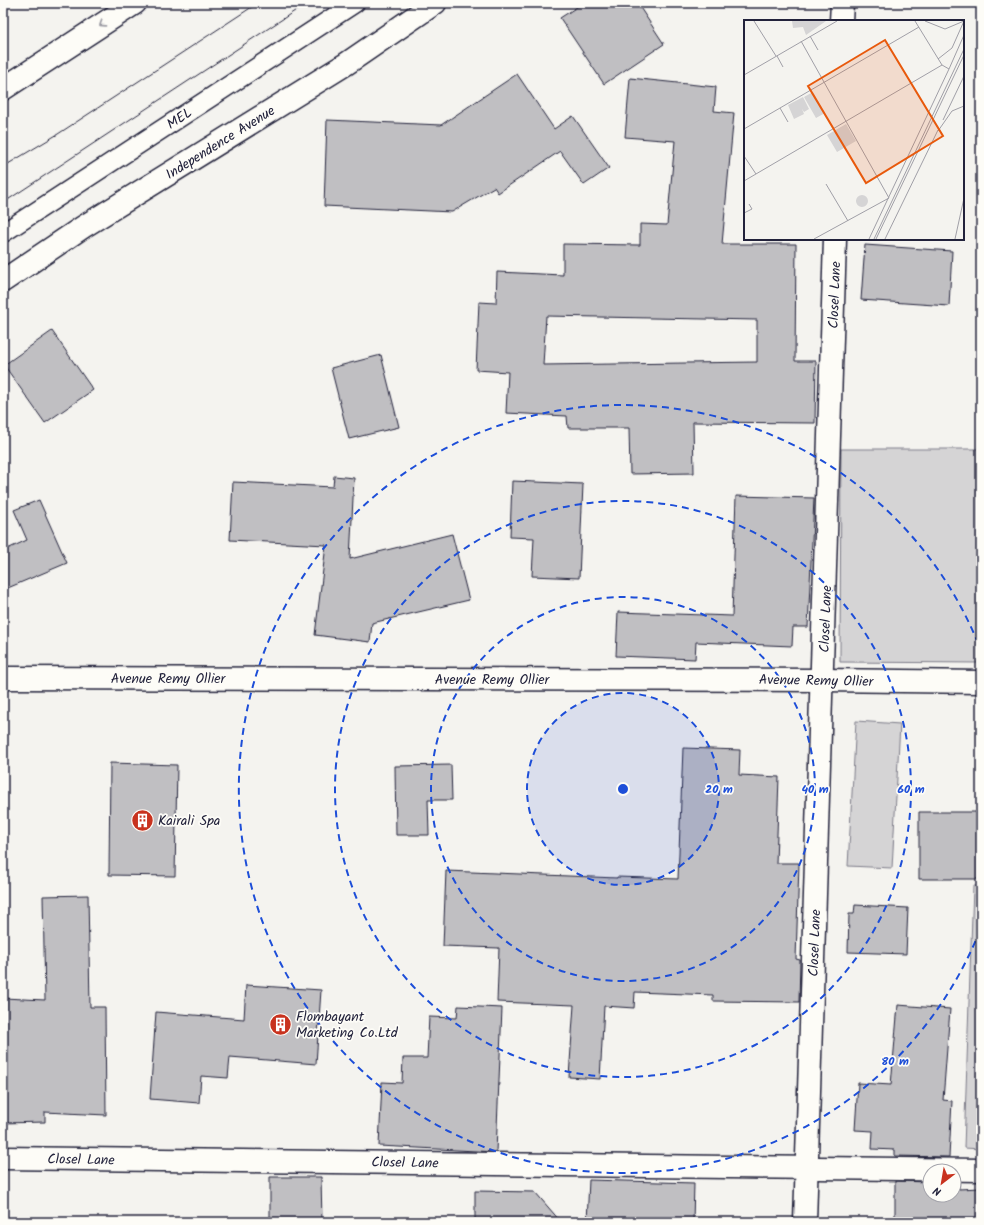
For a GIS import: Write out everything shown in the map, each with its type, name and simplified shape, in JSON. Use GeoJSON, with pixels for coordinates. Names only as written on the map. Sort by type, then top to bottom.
{"type":"FeatureCollection","features":[{"type":"Feature","properties":{"kind":"street"},"geometry":{"type":"LineString","coordinates":[[7,85],[135,3]]}},
{"type":"Feature","properties":{"kind":"street","name":"Independence Avenue"},"geometry":{"type":"LineString","coordinates":[[3,281],[83,227],[346,64],[436,3]]}},
{"type":"Feature","properties":{"kind":"street"},"geometry":{"type":"LineString","coordinates":[[841,20],[842,3]]}},
{"type":"Feature","properties":{"kind":"street","name":"Closel Lane"},"geometry":{"type":"LineString","coordinates":[[806,1222],[835,240]]}},
{"type":"Feature","properties":{"kind":"street","name":"Avenue Remy Ollier"},"geometry":{"type":"LineString","coordinates":[[3,678],[823,680],[981,682]]}},
{"type":"Feature","properties":{"kind":"street","name":"Closel Lane"},"geometry":{"type":"LineString","coordinates":[[3,1158],[807,1167]]}},
{"type":"Feature","properties":{"kind":"street"},"geometry":{"type":"LineString","coordinates":[[807,1167],[981,1170]]}},
{"type":"Feature","properties":{"kind":"lane","name":"MEL"},"geometry":{"type":"LineString","coordinates":[[3,233],[356,3]]}},
{"type":"Feature","properties":{"kind":"shaded area"},"geometry":{"type":"Polygon","coordinates":[[[841,449],[981,449],[981,663],[840,662],[841,449]]]}},
{"type":"Feature","properties":{"kind":"shaded area"},"geometry":{"type":"Polygon","coordinates":[[[856,721],[900,724],[892,868],[848,866],[856,721]]]}},
{"type":"Feature","properties":{"kind":"shaded area"},"geometry":{"type":"Polygon","coordinates":[[[973,886],[981,886],[981,1149],[964,1148],[973,886]]]}},
{"type":"Feature","properties":{"kind":"building"},"geometry":{"type":"Polygon","coordinates":[[[583,3],[637,3],[664,44],[604,84],[560,18],[583,3]]]}},
{"type":"Feature","properties":{"kind":"building"},"geometry":{"type":"Polygon","coordinates":[[[517,74],[554,129],[573,116],[609,168],[584,185],[560,151],[498,193],[494,187],[452,212],[324,206],[327,120],[441,125],[517,74]]]}},
{"type":"Feature","properties":{"kind":"building"},"geometry":{"type":"Polygon","coordinates":[[[630,78],[716,87],[714,111],[734,113],[722,244],[796,244],[795,361],[816,361],[815,423],[693,422],[694,473],[630,474],[629,428],[568,428],[567,416],[506,413],[508,372],[476,370],[479,302],[496,303],[497,272],[563,275],[563,244],[640,245],[640,224],[667,225],[675,141],[625,137],[630,78]],[[546,316],[543,365],[757,362],[757,320],[546,316]]]}},
{"type":"Feature","properties":{"kind":"building"},"geometry":{"type":"Polygon","coordinates":[[[865,245],[952,251],[949,306],[861,300],[865,245]]]}},
{"type":"Feature","properties":{"kind":"building"},"geometry":{"type":"Polygon","coordinates":[[[52,331],[93,390],[45,423],[4,365],[52,331]]]}},
{"type":"Feature","properties":{"kind":"building"},"geometry":{"type":"Polygon","coordinates":[[[381,355],[399,427],[349,439],[331,368],[381,355]]]}},
{"type":"Feature","properties":{"kind":"building"},"geometry":{"type":"Polygon","coordinates":[[[334,476],[354,478],[350,559],[452,534],[469,600],[372,623],[370,642],[315,635],[326,545],[230,540],[233,482],[333,487],[334,476]]]}},
{"type":"Feature","properties":{"kind":"building"},"geometry":{"type":"Polygon","coordinates":[[[512,481],[583,484],[579,578],[532,576],[534,538],[510,537],[512,481]]]}},
{"type":"Feature","properties":{"kind":"building"},"geometry":{"type":"Polygon","coordinates":[[[736,496],[814,498],[808,627],[793,627],[792,646],[696,642],[695,659],[616,656],[618,612],[732,616],[736,496]]]}},
{"type":"Feature","properties":{"kind":"building"},"geometry":{"type":"Polygon","coordinates":[[[39,500],[67,563],[3,590],[3,551],[27,540],[14,510],[39,500]]]}},
{"type":"Feature","properties":{"kind":"building"},"geometry":{"type":"Polygon","coordinates":[[[683,748],[740,750],[739,775],[779,777],[776,863],[799,863],[796,959],[800,960],[799,1002],[713,1001],[713,995],[635,992],[634,1008],[604,1006],[600,1079],[569,1077],[574,1005],[497,1002],[499,948],[443,946],[446,871],[678,879],[683,748]]]}},
{"type":"Feature","properties":{"kind":"building","name":"Kairali Spa"},"geometry":{"type":"Polygon","coordinates":[[[110,763],[177,765],[175,876],[109,875],[110,763]]]}},
{"type":"Feature","properties":{"kind":"building"},"geometry":{"type":"Polygon","coordinates":[[[451,765],[452,800],[428,800],[429,835],[396,835],[395,766],[451,765]]]}},
{"type":"Feature","properties":{"kind":"building"},"geometry":{"type":"Polygon","coordinates":[[[919,812],[979,812],[980,879],[919,879],[919,812]]]}},
{"type":"Feature","properties":{"kind":"building"},"geometry":{"type":"Polygon","coordinates":[[[88,895],[90,1007],[105,1007],[106,1115],[45,1112],[45,1122],[3,1123],[3,998],[45,1000],[43,896],[88,895]]]}},
{"type":"Feature","properties":{"kind":"building"},"geometry":{"type":"Polygon","coordinates":[[[855,905],[908,908],[906,954],[848,952],[849,914],[854,914],[855,905]]]}},
{"type":"Feature","properties":{"kind":"building"},"geometry":{"type":"Polygon","coordinates":[[[246,985],[321,990],[316,1064],[230,1057],[228,1078],[201,1076],[199,1103],[150,1099],[156,1012],[244,1019],[246,985]]]}},
{"type":"Feature","properties":{"kind":"building"},"geometry":{"type":"Polygon","coordinates":[[[898,1005],[950,1009],[943,1100],[952,1101],[949,1157],[895,1156],[895,1150],[872,1149],[873,1131],[855,1130],[858,1083],[891,1085],[898,1005]]]}},
{"type":"Feature","properties":{"kind":"building"},"geometry":{"type":"Polygon","coordinates":[[[458,1006],[502,1008],[496,1152],[379,1146],[382,1082],[402,1083],[403,1058],[427,1058],[429,1017],[457,1018],[458,1006]]]}},
{"type":"Feature","properties":{"kind":"building"},"geometry":{"type":"Polygon","coordinates":[[[270,1177],[321,1177],[322,1222],[270,1222],[270,1177]]]}},
{"type":"Feature","properties":{"kind":"building"},"geometry":{"type":"Polygon","coordinates":[[[589,1180],[694,1183],[693,1222],[587,1222],[589,1180]]]}},
{"type":"Feature","properties":{"kind":"building"},"geometry":{"type":"Polygon","coordinates":[[[895,1181],[922,1182],[922,1203],[962,1203],[962,1189],[981,1188],[981,1222],[895,1222],[895,1181]]]}},
{"type":"Feature","properties":{"kind":"building"},"geometry":{"type":"Polygon","coordinates":[[[475,1191],[535,1192],[561,1222],[475,1222],[475,1191]]]}},
{"type":"Feature","properties":{"kind":"tram line"},"geometry":{"type":"LineString","coordinates":[[3,167],[58,134],[258,3]]}},
{"type":"Feature","properties":{"kind":"tram line"},"geometry":{"type":"LineString","coordinates":[[3,203],[307,3]]}},
{"type":"Feature","properties":{"kind":"place","name":"Kairali Spa"},"geometry":{"type":"Point","coordinates":[143,820]}},
{"type":"Feature","properties":{"kind":"place","name":"Flombayant Marketing Co.Ltd"},"geometry":{"type":"Point","coordinates":[281,1024]}}]}
